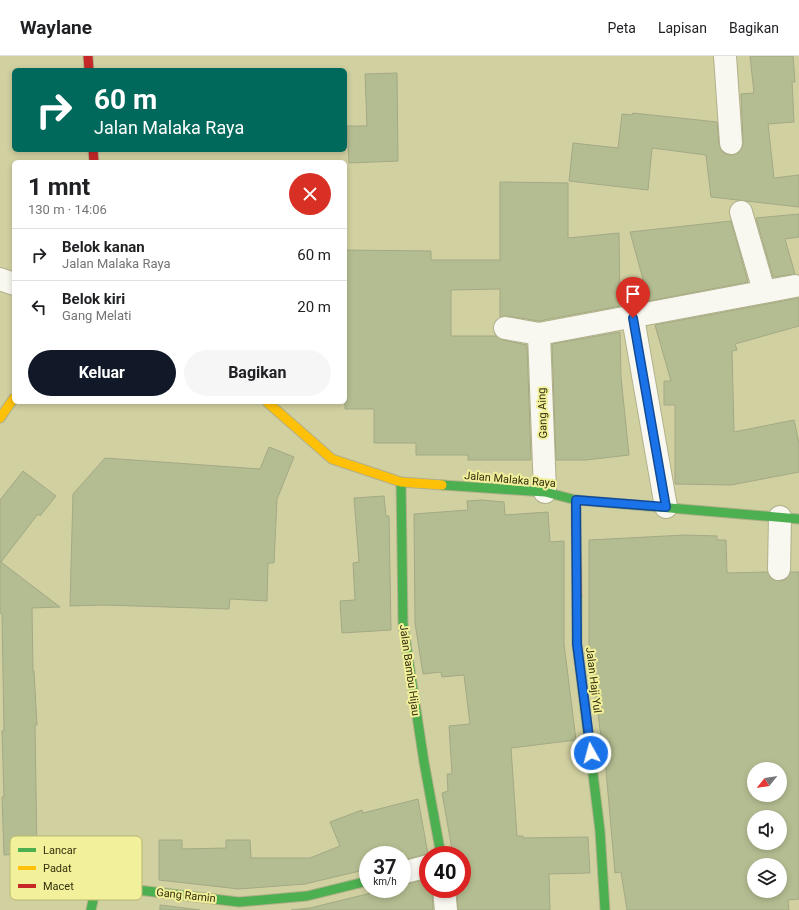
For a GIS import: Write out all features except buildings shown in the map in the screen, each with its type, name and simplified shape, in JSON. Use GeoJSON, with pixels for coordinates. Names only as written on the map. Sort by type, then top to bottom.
{"type":"FeatureCollection","features":[{"type":"Feature","properties":{"kind":"street"},"geometry":{"type":"LineString","coordinates":[[88,56],[89,68]]}},
{"type":"Feature","properties":{"kind":"street"},"geometry":{"type":"LineString","coordinates":[[725,56],[732,142]]}},
{"type":"Feature","properties":{"kind":"street"},"geometry":{"type":"LineString","coordinates":[[741,212],[764,291]]}},
{"type":"Feature","properties":{"kind":"street"},"geometry":{"type":"LineString","coordinates":[[0,279],[12,283]]}},
{"type":"Feature","properties":{"kind":"street"},"geometry":{"type":"LineString","coordinates":[[505,328],[539,334],[633,318],[795,286]]}},
{"type":"Feature","properties":{"kind":"street"},"geometry":{"type":"LineString","coordinates":[[633,318],[666,507]]}},
{"type":"Feature","properties":{"kind":"street","name":"Gang Aing"},"geometry":{"type":"LineString","coordinates":[[539,334],[545,492]]}},
{"type":"Feature","properties":{"kind":"street"},"geometry":{"type":"LineString","coordinates":[[0,418],[12,401]]}},
{"type":"Feature","properties":{"kind":"street","name":"Jalan Malaka Raya"},"geometry":{"type":"LineString","coordinates":[[269,404],[332,460],[401,482],[545,492],[576,500],[790,518]]}},
{"type":"Feature","properties":{"kind":"street","name":"Jalan Bambu Hijau"},"geometry":{"type":"LineString","coordinates":[[401,482],[403,624],[424,762],[439,846]]}},
{"type":"Feature","properties":{"kind":"street","name":"Jalan Haji Yul"},"geometry":{"type":"LineString","coordinates":[[576,500],[577,644],[600,831],[605,910]]}},
{"type":"Feature","properties":{"kind":"street"},"geometry":{"type":"LineString","coordinates":[[779,569],[790,518]]}},
{"type":"Feature","properties":{"kind":"street","name":"Gang Ramin"},"geometry":{"type":"LineString","coordinates":[[142,891],[238,902],[306,896],[359,883]]}},
{"type":"Feature","properties":{"kind":"street"},"geometry":{"type":"LineString","coordinates":[[445,898],[446,910]]}},
{"type":"Feature","properties":{"kind":"street","name":"Gang Ramin"},"geometry":{"type":"LineString","coordinates":[[91,910],[92,900]]}},
{"type":"Feature","properties":{"kind":"traffic: fast"},"geometry":{"type":"LineString","coordinates":[[401,482],[403,624],[424,762],[439,846]]}},
{"type":"Feature","properties":{"kind":"traffic: fast"},"geometry":{"type":"LineString","coordinates":[[442,485],[545,492],[576,500],[799,519]]}},
{"type":"Feature","properties":{"kind":"traffic: fast"},"geometry":{"type":"LineString","coordinates":[[577,596],[577,644],[600,831],[605,910]]}},
{"type":"Feature","properties":{"kind":"traffic: fast"},"geometry":{"type":"LineString","coordinates":[[142,891],[239,902],[307,896],[359,883]]}},
{"type":"Feature","properties":{"kind":"traffic: fast"},"geometry":{"type":"LineString","coordinates":[[91,910],[93,900]]}},
{"type":"Feature","properties":{"kind":"traffic: slow"},"geometry":{"type":"LineString","coordinates":[[0,418],[12,401]]}},
{"type":"Feature","properties":{"kind":"traffic: slow"},"geometry":{"type":"LineString","coordinates":[[269,404],[332,459],[401,482],[442,485]]}},
{"type":"Feature","properties":{"kind":"traffic: jam"},"geometry":{"type":"LineString","coordinates":[[88,56],[89,68]]}},
{"type":"Feature","properties":{"kind":"traffic: jam"},"geometry":{"type":"LineString","coordinates":[[93,152],[94,160]]}},
{"type":"Feature","properties":{"kind":"traffic: jam"},"geometry":{"type":"LineString","coordinates":[[576,500],[577,596]]}},
{"type":"Feature","properties":{"kind":"route"},"geometry":{"type":"LineString","coordinates":[[591,753],[577,644],[576,500],[666,507],[633,318]]}}]}
